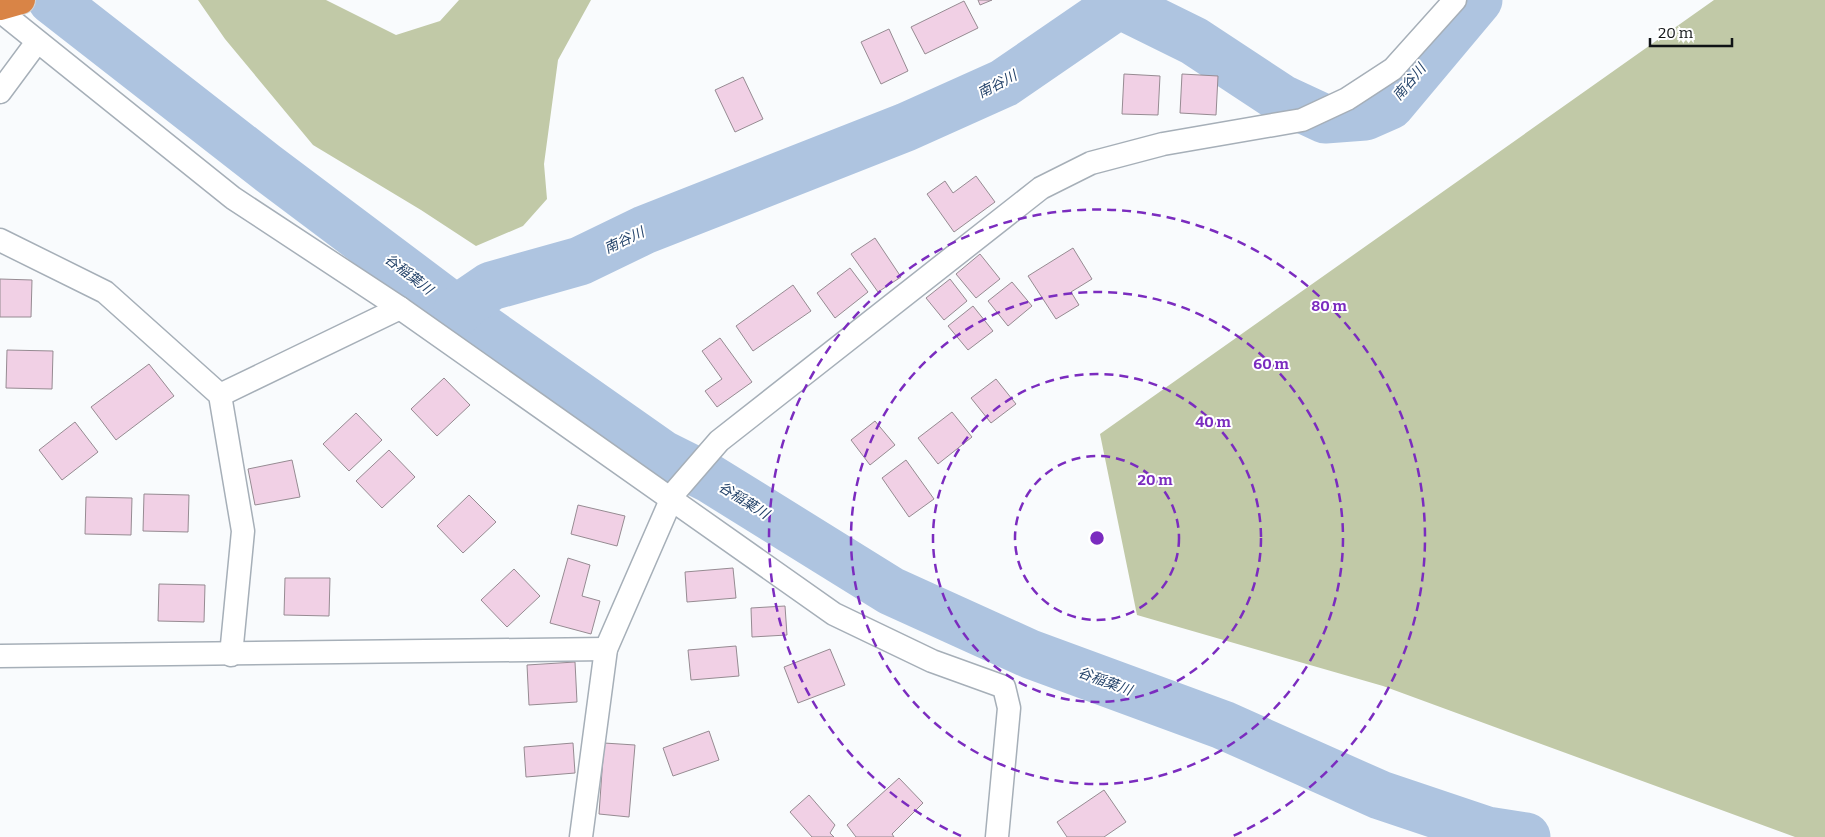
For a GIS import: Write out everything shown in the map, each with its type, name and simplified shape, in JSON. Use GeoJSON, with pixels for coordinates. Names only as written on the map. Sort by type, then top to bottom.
{"type":"FeatureCollection","features":[{"type":"Feature","properties":{"kind":"highway"},"geometry":{"type":"LineString","coordinates":[[0,6],[21,0]]}},
{"type":"Feature","properties":{"kind":"street"},"geometry":{"type":"LineString","coordinates":[[582,837],[606,649],[673,496],[720,441],[1041,188],[1091,163],[1163,144],[1302,120],[1347,100],[1394,69],[1455,0]]}},
{"type":"Feature","properties":{"kind":"street"},"geometry":{"type":"LineString","coordinates":[[0,11],[233,198],[400,308],[673,496],[834,614],[932,660],[1004,687],[1009,708],[997,837]]}},
{"type":"Feature","properties":{"kind":"street"},"geometry":{"type":"LineString","coordinates":[[0,92],[37,42]]}},
{"type":"Feature","properties":{"kind":"street"},"geometry":{"type":"LineString","coordinates":[[0,240],[105,292],[220,395],[243,531],[232,655]]}},
{"type":"Feature","properties":{"kind":"street"},"geometry":{"type":"LineString","coordinates":[[220,395],[400,308]]}},
{"type":"Feature","properties":{"kind":"street"},"geometry":{"type":"LineString","coordinates":[[0,656],[232,655],[606,649]]}},
{"type":"Feature","properties":{"kind":"green space"},"geometry":{"type":"Polygon","coordinates":[[[198,0],[326,0],[396,35],[440,21],[459,0],[591,0],[558,60],[544,164],[547,199],[523,226],[476,246],[421,210],[313,145],[225,39],[198,0]]]}},
{"type":"Feature","properties":{"kind":"green space"},"geometry":{"type":"Polygon","coordinates":[[[1714,0],[1825,0],[1825,837],[1795,837],[1383,686],[1137,615],[1100,434],[1714,0]]]}},
{"type":"Feature","properties":{"kind":"building"},"geometry":{"type":"Polygon","coordinates":[[[978,0],[992,0],[980,5],[978,0]]]}},
{"type":"Feature","properties":{"kind":"building"},"geometry":{"type":"Polygon","coordinates":[[[964,1],[978,28],[925,54],[911,27],[964,1]]]}},
{"type":"Feature","properties":{"kind":"building"},"geometry":{"type":"Polygon","coordinates":[[[889,29],[908,71],[881,84],[861,42],[889,29]]]}},
{"type":"Feature","properties":{"kind":"building"},"geometry":{"type":"Polygon","coordinates":[[[1124,74],[1160,76],[1158,115],[1122,114],[1124,74]]]}},
{"type":"Feature","properties":{"kind":"building"},"geometry":{"type":"Polygon","coordinates":[[[1182,74],[1218,76],[1216,115],[1180,113],[1182,74]]]}},
{"type":"Feature","properties":{"kind":"building"},"geometry":{"type":"Polygon","coordinates":[[[743,77],[763,119],[735,132],[715,90],[743,77]]]}},
{"type":"Feature","properties":{"kind":"building"},"geometry":{"type":"Polygon","coordinates":[[[976,176],[995,202],[954,232],[927,194],[945,181],[953,193],[976,176]]]}},
{"type":"Feature","properties":{"kind":"building"},"geometry":{"type":"Polygon","coordinates":[[[875,238],[901,277],[878,292],[851,254],[875,238]]]}},
{"type":"Feature","properties":{"kind":"building"},"geometry":{"type":"Polygon","coordinates":[[[1073,248],[1092,279],[1071,292],[1079,305],[1056,319],[1028,276],[1073,248]]]}},
{"type":"Feature","properties":{"kind":"building"},"geometry":{"type":"Polygon","coordinates":[[[980,254],[1000,279],[976,298],[956,274],[980,254]]]}},
{"type":"Feature","properties":{"kind":"building"},"geometry":{"type":"Polygon","coordinates":[[[850,268],[868,292],[835,318],[817,293],[850,268]]]}},
{"type":"Feature","properties":{"kind":"building"},"geometry":{"type":"Polygon","coordinates":[[[0,279],[32,280],[31,317],[0,317],[0,279]]]}},
{"type":"Feature","properties":{"kind":"building"},"geometry":{"type":"Polygon","coordinates":[[[950,279],[967,301],[944,320],[926,298],[950,279]]]}},
{"type":"Feature","properties":{"kind":"building"},"geometry":{"type":"Polygon","coordinates":[[[1012,282],[1032,306],[1008,326],[988,301],[1012,282]]]}},
{"type":"Feature","properties":{"kind":"building"},"geometry":{"type":"Polygon","coordinates":[[[793,285],[811,311],[753,351],[736,326],[793,285]]]}},
{"type":"Feature","properties":{"kind":"building"},"geometry":{"type":"Polygon","coordinates":[[[973,306],[993,331],[968,350],[948,326],[973,306]]]}},
{"type":"Feature","properties":{"kind":"building"},"geometry":{"type":"Polygon","coordinates":[[[720,338],[752,382],[717,407],[705,391],[722,379],[702,351],[720,338]]]}},
{"type":"Feature","properties":{"kind":"building"},"geometry":{"type":"Polygon","coordinates":[[[7,350],[53,351],[52,389],[6,388],[7,350]]]}},
{"type":"Feature","properties":{"kind":"building"},"geometry":{"type":"Polygon","coordinates":[[[149,364],[174,396],[116,440],[91,407],[149,364]]]}},
{"type":"Feature","properties":{"kind":"building"},"geometry":{"type":"Polygon","coordinates":[[[444,378],[470,405],[437,436],[411,409],[444,378]]]}},
{"type":"Feature","properties":{"kind":"building"},"geometry":{"type":"Polygon","coordinates":[[[996,379],[1016,404],[991,423],[971,398],[996,379]]]}},
{"type":"Feature","properties":{"kind":"building"},"geometry":{"type":"Polygon","coordinates":[[[952,412],[972,437],[938,464],[918,438],[952,412]]]}},
{"type":"Feature","properties":{"kind":"building"},"geometry":{"type":"Polygon","coordinates":[[[356,413],[382,440],[349,471],[323,444],[356,413]]]}},
{"type":"Feature","properties":{"kind":"building"},"geometry":{"type":"Polygon","coordinates":[[[875,421],[895,445],[870,465],[851,440],[875,421]]]}},
{"type":"Feature","properties":{"kind":"building"},"geometry":{"type":"Polygon","coordinates":[[[75,422],[98,452],[62,480],[39,450],[75,422]]]}},
{"type":"Feature","properties":{"kind":"building"},"geometry":{"type":"Polygon","coordinates":[[[389,450],[415,477],[382,508],[356,481],[389,450]]]}},
{"type":"Feature","properties":{"kind":"building"},"geometry":{"type":"Polygon","coordinates":[[[292,460],[300,497],[255,505],[248,469],[292,460]]]}},
{"type":"Feature","properties":{"kind":"building"},"geometry":{"type":"Polygon","coordinates":[[[906,460],[934,499],[909,517],[882,478],[906,460]]]}},
{"type":"Feature","properties":{"kind":"building"},"geometry":{"type":"Polygon","coordinates":[[[144,494],[189,495],[188,532],[143,531],[144,494]]]}},
{"type":"Feature","properties":{"kind":"building"},"geometry":{"type":"Polygon","coordinates":[[[469,495],[496,522],[463,553],[437,526],[469,495]]]}},
{"type":"Feature","properties":{"kind":"building"},"geometry":{"type":"Polygon","coordinates":[[[86,497],[132,498],[131,535],[85,534],[86,497]]]}},
{"type":"Feature","properties":{"kind":"building"},"geometry":{"type":"Polygon","coordinates":[[[578,505],[625,516],[617,546],[571,534],[578,505]]]}},
{"type":"Feature","properties":{"kind":"building"},"geometry":{"type":"Polygon","coordinates":[[[568,558],[590,565],[582,596],[600,601],[591,634],[550,623],[568,558]]]}},
{"type":"Feature","properties":{"kind":"building"},"geometry":{"type":"Polygon","coordinates":[[[733,568],[736,598],[687,602],[685,572],[733,568]]]}},
{"type":"Feature","properties":{"kind":"building"},"geometry":{"type":"Polygon","coordinates":[[[514,569],[540,596],[507,627],[481,600],[514,569]]]}},
{"type":"Feature","properties":{"kind":"building"},"geometry":{"type":"Polygon","coordinates":[[[285,578],[330,578],[329,616],[284,615],[285,578]]]}},
{"type":"Feature","properties":{"kind":"building"},"geometry":{"type":"Polygon","coordinates":[[[159,584],[205,585],[204,622],[158,621],[159,584]]]}},
{"type":"Feature","properties":{"kind":"building"},"geometry":{"type":"Polygon","coordinates":[[[785,606],[787,635],[752,637],[751,608],[785,606]]]}},
{"type":"Feature","properties":{"kind":"building"},"geometry":{"type":"Polygon","coordinates":[[[736,646],[739,676],[691,680],[688,650],[736,646]]]}},
{"type":"Feature","properties":{"kind":"building"},"geometry":{"type":"Polygon","coordinates":[[[830,649],[845,685],[798,703],[784,667],[830,649]]]}},
{"type":"Feature","properties":{"kind":"building"},"geometry":{"type":"Polygon","coordinates":[[[575,662],[577,702],[529,705],[527,665],[575,662]]]}},
{"type":"Feature","properties":{"kind":"building"},"geometry":{"type":"Polygon","coordinates":[[[709,731],[719,760],[673,776],[663,748],[709,731]]]}},
{"type":"Feature","properties":{"kind":"building"},"geometry":{"type":"Polygon","coordinates":[[[573,743],[575,773],[526,777],[524,747],[573,743]]]}},
{"type":"Feature","properties":{"kind":"building"},"geometry":{"type":"Polygon","coordinates":[[[604,743],[635,745],[629,817],[599,814],[604,743]]]}},
{"type":"Feature","properties":{"kind":"building"},"geometry":{"type":"Polygon","coordinates":[[[899,778],[923,803],[892,834],[894,837],[856,837],[847,825],[899,778]]]}},
{"type":"Feature","properties":{"kind":"building"},"geometry":{"type":"Polygon","coordinates":[[[1104,790],[1126,822],[1104,837],[1067,837],[1057,822],[1104,790]]]}},
{"type":"Feature","properties":{"kind":"building"},"geometry":{"type":"Polygon","coordinates":[[[809,795],[835,825],[830,833],[834,837],[812,837],[790,812],[809,795]]]}},
{"type":"Feature","properties":{"kind":"waterway","name":"谷稲葉川"},"geometry":{"type":"LineString","coordinates":[[52,0],[265,166],[458,311],[663,455],[709,478],[891,591],[1030,654],[1223,725],[1380,795],[1487,831],[1526,837]]}},
{"type":"Feature","properties":{"kind":"waterway","name":"南谷川"},"geometry":{"type":"LineString","coordinates":[[458,311],[491,286],[580,261],[644,230],[906,127],[1004,83],[1119,4],[1194,41],[1282,99],[1325,119],[1365,116],[1390,105],[1478,0]]}}]}
